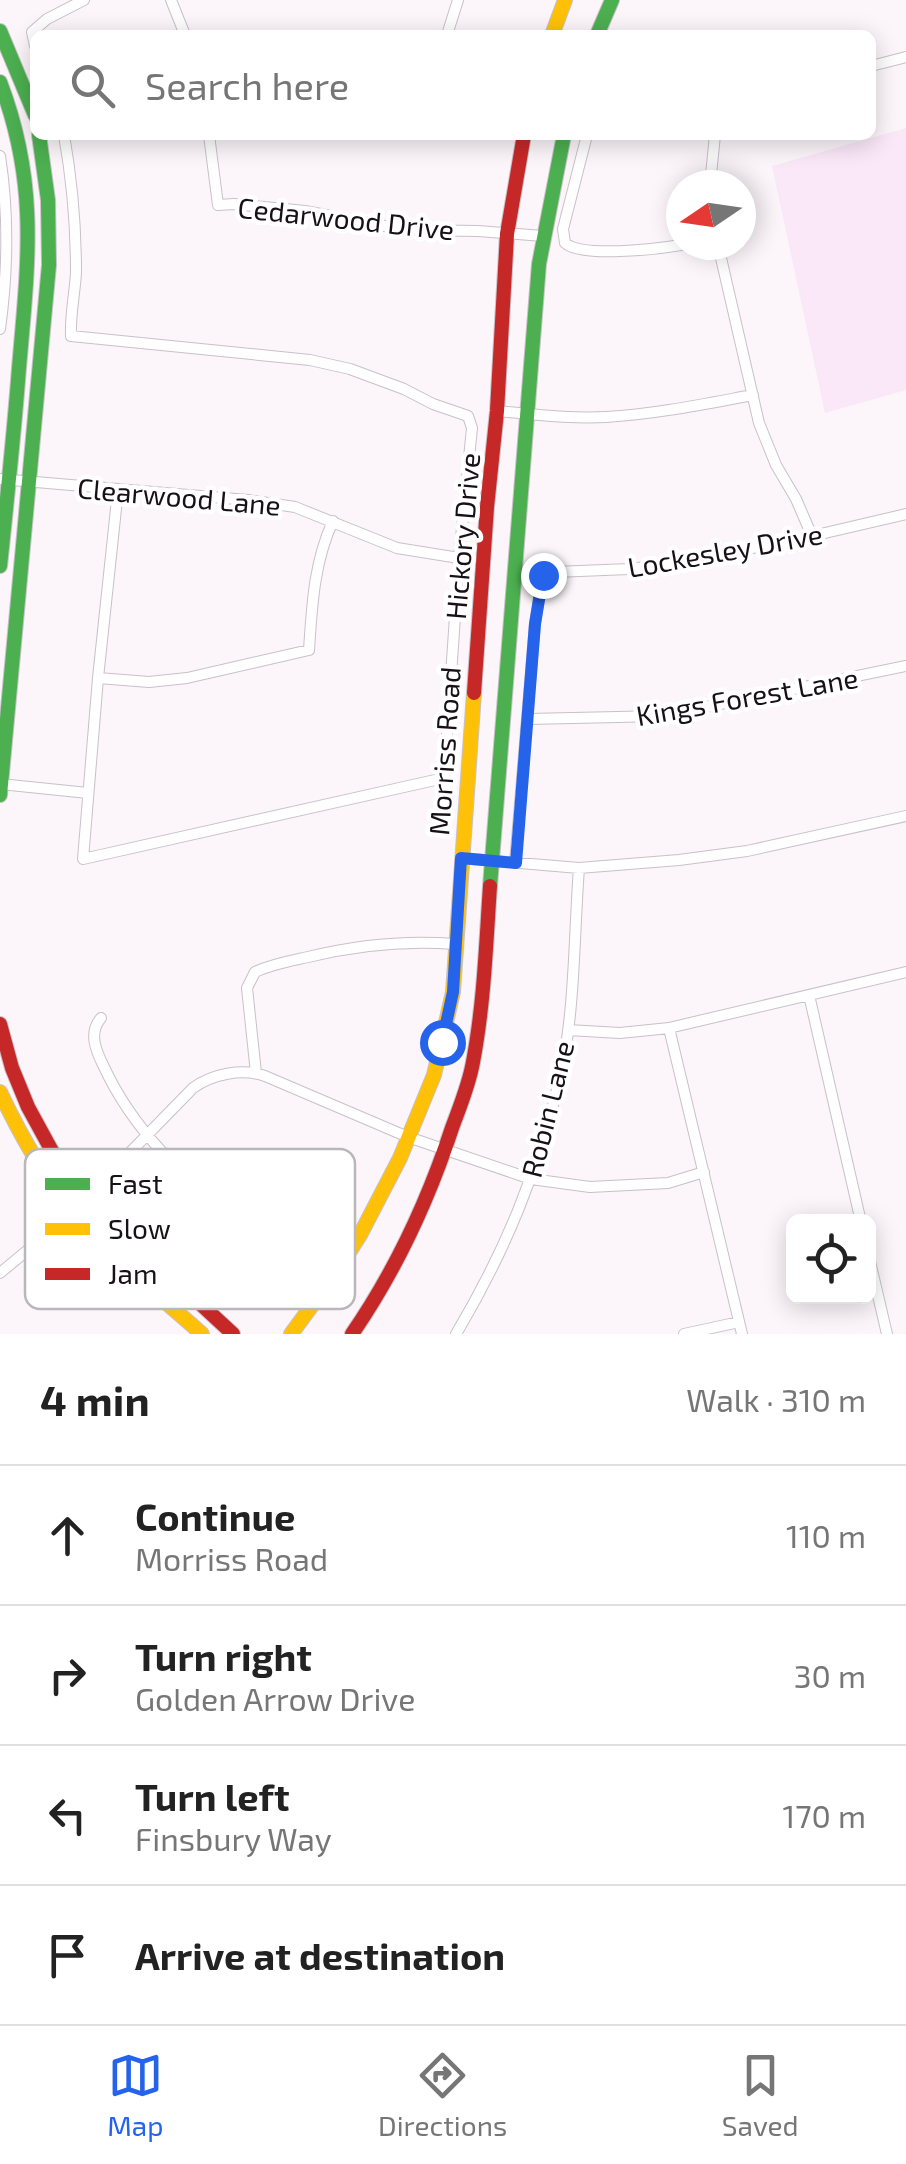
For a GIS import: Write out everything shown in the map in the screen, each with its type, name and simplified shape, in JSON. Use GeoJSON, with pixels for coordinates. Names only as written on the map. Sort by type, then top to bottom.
{"type":"FeatureCollection","features":[{"type":"Feature","properties":{"kind":"main road"},"geometry":{"type":"LineString","coordinates":[[554,30],[565,0]]}},
{"type":"Feature","properties":{"kind":"main road"},"geometry":{"type":"LineString","coordinates":[[599,30],[612,0]]}},
{"type":"Feature","properties":{"kind":"main road"},"geometry":{"type":"LineString","coordinates":[[0,31],[30,104]]}},
{"type":"Feature","properties":{"kind":"main road"},"geometry":{"type":"LineString","coordinates":[[0,82],[20,137],[30,234],[0,566]]}},
{"type":"Feature","properties":{"kind":"main road"},"geometry":{"type":"LineString","coordinates":[[0,795],[46,310],[51,222],[40,140]]}},
{"type":"Feature","properties":{"kind":"main road","name":"Morriss Road"},"geometry":{"type":"LineString","coordinates":[[355,1242],[374,1210],[424,1101],[453,992],[507,234],[523,140]]}},
{"type":"Feature","properties":{"kind":"main road","name":"Morriss Road"},"geometry":{"type":"LineString","coordinates":[[352,1334],[409,1239],[470,1077],[483,970],[543,236],[563,140]]}},
{"type":"Feature","properties":{"kind":"main road"},"geometry":{"type":"LineString","coordinates":[[0,1024],[28,1107],[51,1149]]}},
{"type":"Feature","properties":{"kind":"main road"},"geometry":{"type":"LineString","coordinates":[[0,1092],[30,1149]]}},
{"type":"Feature","properties":{"kind":"main road"},"geometry":{"type":"LineString","coordinates":[[175,1309],[202,1334]]}},
{"type":"Feature","properties":{"kind":"main road"},"geometry":{"type":"LineString","coordinates":[[206,1309],[233,1334]]}},
{"type":"Feature","properties":{"kind":"main road","name":"Morriss Road"},"geometry":{"type":"LineString","coordinates":[[292,1334],[310,1309]]}},
{"type":"Feature","properties":{"kind":"street"},"geometry":{"type":"LineString","coordinates":[[34,30],[82,0]]}},
{"type":"Feature","properties":{"kind":"street"},"geometry":{"type":"LineString","coordinates":[[172,0],[183,30]]}},
{"type":"Feature","properties":{"kind":"street"},"geometry":{"type":"LineString","coordinates":[[449,30],[458,0]]}},
{"type":"Feature","properties":{"kind":"street"},"geometry":{"type":"LineString","coordinates":[[876,65],[906,57]]}},
{"type":"Feature","properties":{"kind":"street","name":"Hickory Drive"},"geometry":{"type":"LineString","coordinates":[[65,140],[76,227],[71,336],[310,360],[350,369],[468,416],[472,428],[444,778],[83,859],[88,792]]}},
{"type":"Feature","properties":{"kind":"street","name":"Cedarwood Drive"},"geometry":{"type":"LineString","coordinates":[[211,140],[218,205],[306,211],[406,230],[543,236]]}},
{"type":"Feature","properties":{"kind":"street"},"geometry":{"type":"LineString","coordinates":[[585,140],[567,212],[564,243],[572,249],[598,251],[666,246]]}},
{"type":"Feature","properties":{"kind":"street"},"geometry":{"type":"LineString","coordinates":[[712,170],[714,140]]}},
{"type":"Feature","properties":{"kind":"street"},"geometry":{"type":"LineString","coordinates":[[0,156],[8,227],[0,329]]}},
{"type":"Feature","properties":{"kind":"street"},"geometry":{"type":"LineString","coordinates":[[722,260],[768,446],[812,536]]}},
{"type":"Feature","properties":{"kind":"street"},"geometry":{"type":"LineString","coordinates":[[497,410],[562,417],[634,415],[753,395]]}},
{"type":"Feature","properties":{"kind":"street","name":"Clearwood Lane"},"geometry":{"type":"LineString","coordinates":[[5,479],[295,507],[397,548],[459,558]]}},
{"type":"Feature","properties":{"kind":"street"},"geometry":{"type":"LineString","coordinates":[[0,784],[88,792],[118,490]]}},
{"type":"Feature","properties":{"kind":"street","name":"Lockesley Drive"},"geometry":{"type":"LineString","coordinates":[[528,719],[543,575],[679,563],[906,514]]}},
{"type":"Feature","properties":{"kind":"street"},"geometry":{"type":"LineString","coordinates":[[98,678],[148,682],[187,678],[308,650],[318,562],[333,522]]}},
{"type":"Feature","properties":{"kind":"street","name":"Kings Forest Lane"},"geometry":{"type":"LineString","coordinates":[[528,719],[662,716],[906,666]]}},
{"type":"Feature","properties":{"kind":"street"},"geometry":{"type":"LineString","coordinates":[[516,863],[528,719]]}},
{"type":"Feature","properties":{"kind":"street"},"geometry":{"type":"LineString","coordinates":[[461,858],[578,868],[680,860],[748,851],[906,816]]}},
{"type":"Feature","properties":{"kind":"street","name":"Robin Lane"},"geometry":{"type":"LineString","coordinates":[[456,1334],[505,1245],[531,1180],[561,1072],[568,1030],[578,868]]}},
{"type":"Feature","properties":{"kind":"street"},"geometry":{"type":"LineString","coordinates":[[256,1073],[247,988],[255,972],[375,944],[455,944]]}},
{"type":"Feature","properties":{"kind":"street"},"geometry":{"type":"LineString","coordinates":[[568,1030],[620,1033],[670,1028],[906,972]]}},
{"type":"Feature","properties":{"kind":"street"},"geometry":{"type":"LineString","coordinates":[[809,995],[859,1214]]}},
{"type":"Feature","properties":{"kind":"street"},"geometry":{"type":"LineString","coordinates":[[101,1018],[93,1033],[100,1059],[118,1096],[160,1149]]}},
{"type":"Feature","properties":{"kind":"street"},"geometry":{"type":"LineString","coordinates":[[670,1028],[740,1328],[684,1334]]}},
{"type":"Feature","properties":{"kind":"street"},"geometry":{"type":"LineString","coordinates":[[132,1149],[202,1082],[230,1074],[256,1073],[408,1137],[531,1180],[590,1187],[668,1183],[704,1172]]}},
{"type":"Feature","properties":{"kind":"street"},"geometry":{"type":"LineString","coordinates":[[0,1272],[25,1251]]}},
{"type":"Feature","properties":{"kind":"street"},"geometry":{"type":"LineString","coordinates":[[876,1287],[887,1334]]}},
{"type":"Feature","properties":{"kind":"shaded area"},"geometry":{"type":"Polygon","coordinates":[[[906,128],[906,390],[825,413],[772,166],[876,140],[876,137],[906,128]]]}},
{"type":"Feature","properties":{"kind":"traffic: fast"},"geometry":{"type":"LineString","coordinates":[[599,30],[612,0]]}},
{"type":"Feature","properties":{"kind":"traffic: fast"},"geometry":{"type":"LineString","coordinates":[[0,31],[30,103]]}},
{"type":"Feature","properties":{"kind":"traffic: fast"},"geometry":{"type":"LineString","coordinates":[[0,82],[21,155],[27,224],[25,293],[0,566]]}},
{"type":"Feature","properties":{"kind":"traffic: fast"},"geometry":{"type":"LineString","coordinates":[[0,795],[49,265],[48,200],[40,140]]}},
{"type":"Feature","properties":{"kind":"traffic: fast"},"geometry":{"type":"LineString","coordinates":[[490,886],[539,264],[563,140]]}},
{"type":"Feature","properties":{"kind":"traffic: slow"},"geometry":{"type":"LineString","coordinates":[[554,30],[565,0]]}},
{"type":"Feature","properties":{"kind":"traffic: slow"},"geometry":{"type":"LineString","coordinates":[[355,1243],[400,1158],[434,1075],[453,992],[474,693]]}},
{"type":"Feature","properties":{"kind":"traffic: slow"},"geometry":{"type":"LineString","coordinates":[[0,1092],[30,1149]]}},
{"type":"Feature","properties":{"kind":"traffic: slow"},"geometry":{"type":"LineString","coordinates":[[173,1309],[202,1334]]}},
{"type":"Feature","properties":{"kind":"traffic: slow"},"geometry":{"type":"LineString","coordinates":[[291,1334],[309,1309]]}},
{"type":"Feature","properties":{"kind":"traffic: jam"},"geometry":{"type":"LineString","coordinates":[[474,693],[507,234],[523,140]]}},
{"type":"Feature","properties":{"kind":"traffic: jam"},"geometry":{"type":"LineString","coordinates":[[352,1334],[409,1234],[467,1087],[480,1018],[490,886]]}},
{"type":"Feature","properties":{"kind":"traffic: jam"},"geometry":{"type":"LineString","coordinates":[[0,1024],[12,1068],[51,1149]]}},
{"type":"Feature","properties":{"kind":"traffic: jam"},"geometry":{"type":"LineString","coordinates":[[206,1309],[233,1334]]}},
{"type":"Feature","properties":{"kind":"route"},"geometry":{"type":"LineString","coordinates":[[442,1042],[453,992],[461,858],[516,863],[535,624],[543,575]]}}]}
